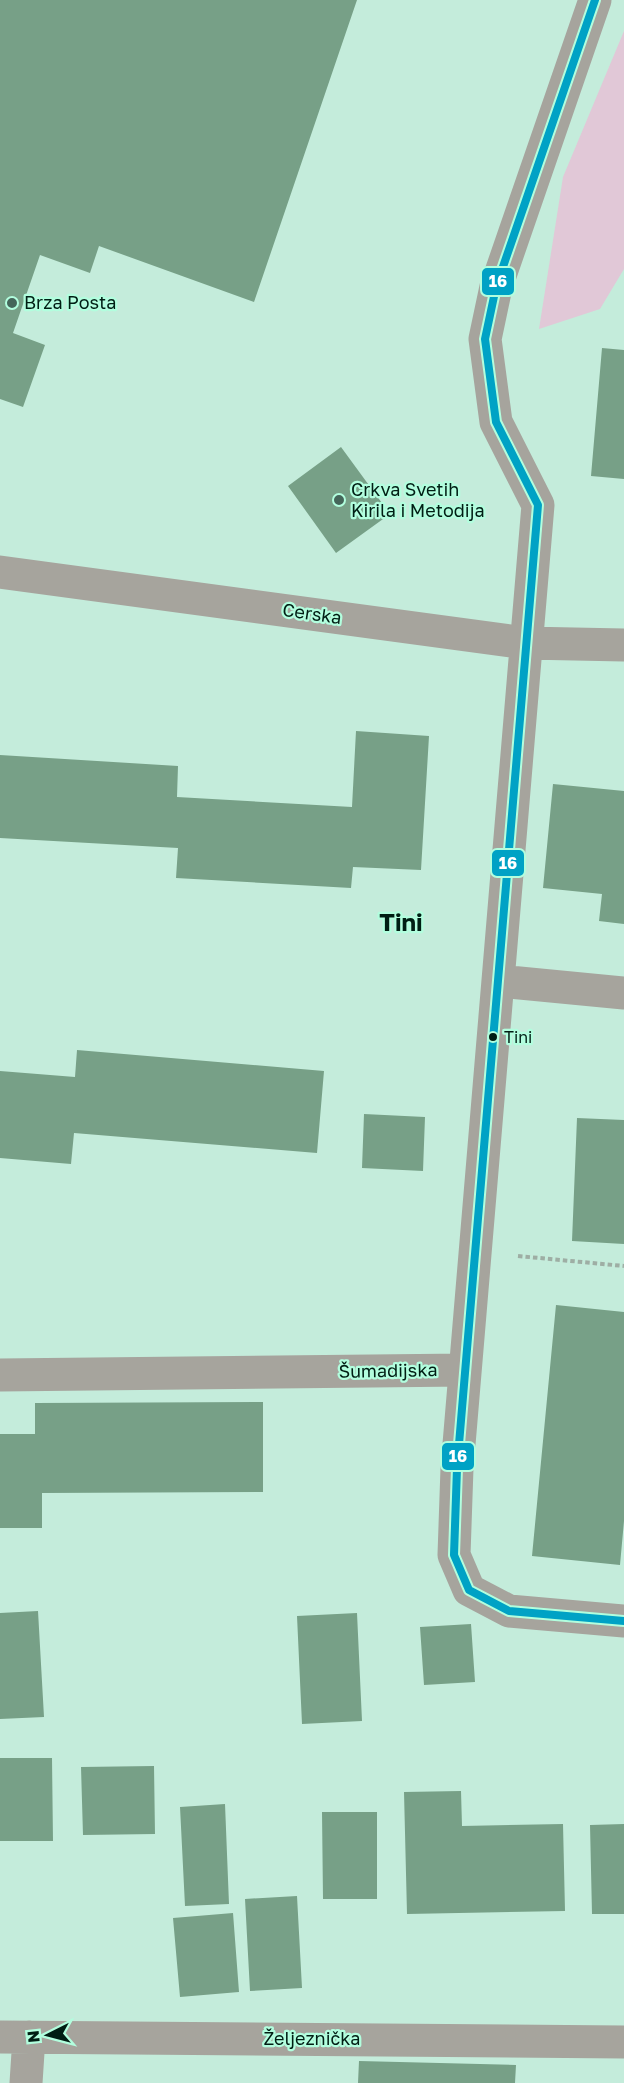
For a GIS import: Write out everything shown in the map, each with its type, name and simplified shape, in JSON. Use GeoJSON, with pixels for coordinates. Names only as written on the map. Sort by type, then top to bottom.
{"type":"FeatureCollection","features":[{"type":"Feature","properties":{"kind":"street"},"geometry":{"type":"LineString","coordinates":[[465,1370],[538,505],[496,422],[485,339],[496,287],[595,0]]}},
{"type":"Feature","properties":{"kind":"street","name":"Cerska"},"geometry":{"type":"LineString","coordinates":[[0,572],[525,643],[624,645]]}},
{"type":"Feature","properties":{"kind":"street"},"geometry":{"type":"LineString","coordinates":[[499,981],[624,993]]}},
{"type":"Feature","properties":{"kind":"street","name":"Šumadijska"},"geometry":{"type":"LineString","coordinates":[[0,1375],[465,1370],[457,1468],[454,1555],[469,1590],[509,1611],[624,1621]]}},
{"type":"Feature","properties":{"kind":"street"},"geometry":{"type":"LineString","coordinates":[[14,2037],[26,2083]]}},
{"type":"Feature","properties":{"kind":"street","name":"Željeznička"},"geometry":{"type":"LineString","coordinates":[[14,2037],[624,2042]]}},
{"type":"Feature","properties":{"kind":"path"},"geometry":{"type":"LineString","coordinates":[[476,1252],[624,1266]]}},
{"type":"Feature","properties":{"kind":"shaded area"},"geometry":{"type":"Polygon","coordinates":[[[624,31],[624,269],[600,309],[539,329],[563,177],[624,31]]]}},
{"type":"Feature","properties":{"kind":"building"},"geometry":{"type":"Polygon","coordinates":[[[0,0],[357,0],[254,302],[99,246],[90,273],[40,255],[13,333],[45,345],[23,407],[0,399],[0,0]]]}},
{"type":"Feature","properties":{"kind":"building"},"geometry":{"type":"Polygon","coordinates":[[[602,348],[624,350],[624,479],[591,476],[602,348]]]}},
{"type":"Feature","properties":{"kind":"building","name":"Crkva Svetih Kirila i Metodija"},"geometry":{"type":"Polygon","coordinates":[[[341,447],[390,514],[336,553],[288,486],[341,447]]]}},
{"type":"Feature","properties":{"kind":"building"},"geometry":{"type":"Polygon","coordinates":[[[356,731],[429,736],[421,870],[353,867],[351,888],[176,878],[178,848],[0,838],[0,755],[178,766],[177,797],[352,807],[356,731]]]}},
{"type":"Feature","properties":{"kind":"building"},"geometry":{"type":"Polygon","coordinates":[[[553,784],[624,791],[624,924],[599,921],[602,894],[543,888],[553,784]]]}},
{"type":"Feature","properties":{"kind":"building"},"geometry":{"type":"Polygon","coordinates":[[[77,1050],[324,1071],[317,1153],[74,1133],[71,1164],[0,1158],[0,1071],[75,1077],[77,1050]]]}},
{"type":"Feature","properties":{"kind":"building"},"geometry":{"type":"Polygon","coordinates":[[[364,1114],[425,1117],[423,1171],[362,1168],[364,1114]]]}},
{"type":"Feature","properties":{"kind":"building"},"geometry":{"type":"Polygon","coordinates":[[[577,1118],[624,1120],[624,1244],[572,1241],[577,1118]]]}},
{"type":"Feature","properties":{"kind":"building"},"geometry":{"type":"Polygon","coordinates":[[[556,1305],[624,1312],[624,1521],[620,1565],[532,1556],[556,1305]]]}},
{"type":"Feature","properties":{"kind":"building"},"geometry":{"type":"Polygon","coordinates":[[[263,1402],[263,1492],[42,1493],[42,1528],[0,1528],[0,1434],[35,1434],[35,1403],[263,1402]]]}},
{"type":"Feature","properties":{"kind":"building"},"geometry":{"type":"Polygon","coordinates":[[[38,1611],[44,1717],[0,1719],[0,1613],[38,1611]]]}},
{"type":"Feature","properties":{"kind":"building"},"geometry":{"type":"Polygon","coordinates":[[[357,1613],[362,1721],[302,1724],[297,1616],[357,1613]]]}},
{"type":"Feature","properties":{"kind":"building"},"geometry":{"type":"Polygon","coordinates":[[[471,1624],[475,1682],[424,1685],[420,1627],[471,1624]]]}},
{"type":"Feature","properties":{"kind":"building"},"geometry":{"type":"Polygon","coordinates":[[[0,1758],[52,1758],[53,1841],[0,1841],[0,1758]]]}},
{"type":"Feature","properties":{"kind":"building"},"geometry":{"type":"Polygon","coordinates":[[[154,1766],[155,1834],[83,1835],[81,1767],[154,1766]]]}},
{"type":"Feature","properties":{"kind":"building"},"geometry":{"type":"Polygon","coordinates":[[[461,1791],[462,1826],[563,1824],[565,1911],[407,1914],[404,1792],[461,1791]]]}},
{"type":"Feature","properties":{"kind":"building"},"geometry":{"type":"Polygon","coordinates":[[[225,1804],[229,1904],[185,1906],[180,1807],[225,1804]]]}},
{"type":"Feature","properties":{"kind":"building"},"geometry":{"type":"Polygon","coordinates":[[[322,1812],[377,1812],[377,1899],[323,1899],[322,1812]]]}},
{"type":"Feature","properties":{"kind":"building"},"geometry":{"type":"Polygon","coordinates":[[[624,1824],[624,1914],[592,1914],[590,1825],[624,1824]]]}},
{"type":"Feature","properties":{"kind":"building"},"geometry":{"type":"Polygon","coordinates":[[[297,1896],[302,1988],[250,1991],[245,1899],[297,1896]]]}},
{"type":"Feature","properties":{"kind":"building"},"geometry":{"type":"Polygon","coordinates":[[[233,1913],[239,1992],[180,1997],[173,1918],[233,1913]]]}},
{"type":"Feature","properties":{"kind":"building"},"geometry":{"type":"Polygon","coordinates":[[[359,2061],[516,2065],[515,2083],[358,2083],[359,2061]]]}},
{"type":"Feature","properties":{"kind":"transit line","name":"16"},"geometry":{"type":"LineString","coordinates":[[595,0],[496,287],[485,339],[496,422],[538,505],[457,1468],[454,1555],[469,1590],[509,1611],[624,1621]]}},
{"type":"Feature","properties":{"kind":"place","name":"Brza Posta"},"geometry":{"type":"Point","coordinates":[12,303]}},
{"type":"Feature","properties":{"kind":"place","name":"Crkva Svetih Kirila i Metodija"},"geometry":{"type":"Point","coordinates":[339,500]}},
{"type":"Feature","properties":{"kind":"place","name":"Tini"},"geometry":{"type":"Point","coordinates":[493,1037]}},
{"type":"Feature","properties":{"kind":"district","name":"Tini"},"geometry":{"type":"Point","coordinates":[401,923]}}]}
